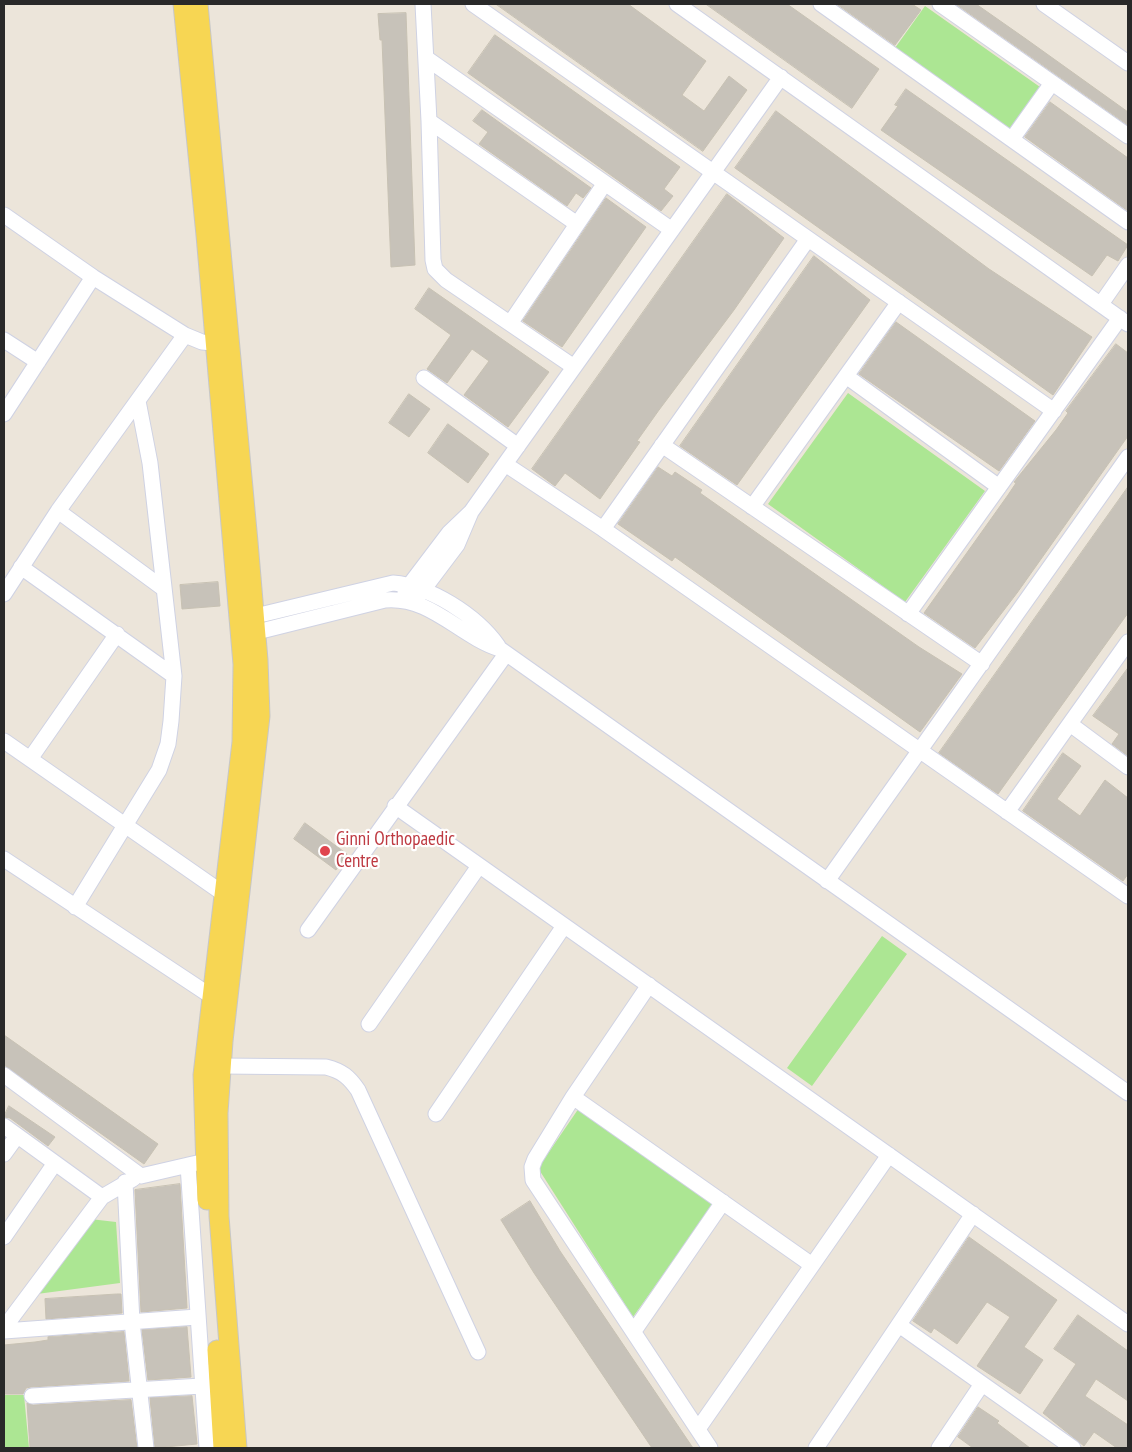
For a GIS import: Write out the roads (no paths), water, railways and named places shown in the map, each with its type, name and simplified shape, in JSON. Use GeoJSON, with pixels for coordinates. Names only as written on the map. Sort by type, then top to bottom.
{"type":"FeatureCollection","features":[{"type":"Feature","properties":{"kind":"main road"},"geometry":{"type":"LineString","coordinates":[[183,4],[224,344]]}},
{"type":"Feature","properties":{"kind":"main road"},"geometry":{"type":"LineString","coordinates":[[198,4],[247,626],[260,716],[220,1002],[203,1075],[197,1164],[223,1448]]}},
{"type":"Feature","properties":{"kind":"main road"},"geometry":{"type":"LineString","coordinates":[[237,1448],[219,1216],[218,1112],[221,1066],[220,1002],[224,894],[242,742],[247,626]]}},
{"type":"Feature","properties":{"kind":"street"},"geometry":{"type":"LineString","coordinates":[[423,4],[433,260],[435,269],[446,280],[511,322],[574,367]]}},
{"type":"Feature","properties":{"kind":"street"},"geometry":{"type":"LineString","coordinates":[[473,4],[1054,410]]}},
{"type":"Feature","properties":{"kind":"street"},"geometry":{"type":"LineString","coordinates":[[677,4],[1124,321],[1054,410],[908,614]]}},
{"type":"Feature","properties":{"kind":"street"},"geometry":{"type":"LineString","coordinates":[[821,4],[1128,222]]}},
{"type":"Feature","properties":{"kind":"street"},"geometry":{"type":"LineString","coordinates":[[940,4],[1128,136]]}},
{"type":"Feature","properties":{"kind":"street"},"geometry":{"type":"LineString","coordinates":[[1044,4],[1128,63]]}},
{"type":"Feature","properties":{"kind":"street"},"geometry":{"type":"LineString","coordinates":[[426,58],[672,230]]}},
{"type":"Feature","properties":{"kind":"street"},"geometry":{"type":"LineString","coordinates":[[414,602],[417,587],[449,533],[471,512],[781,77]]}},
{"type":"Feature","properties":{"kind":"street"},"geometry":{"type":"LineString","coordinates":[[1012,139],[1052,83]]}},
{"type":"Feature","properties":{"kind":"street"},"geometry":{"type":"LineString","coordinates":[[429,121],[577,224]]}},
{"type":"Feature","properties":{"kind":"street"},"geometry":{"type":"LineString","coordinates":[[511,322],[605,183]]}},
{"type":"Feature","properties":{"kind":"street"},"geometry":{"type":"LineString","coordinates":[[4,215],[93,277],[185,335],[224,344]]}},
{"type":"Feature","properties":{"kind":"street"},"geometry":{"type":"LineString","coordinates":[[603,529],[808,239]]}},
{"type":"Feature","properties":{"kind":"street"},"geometry":{"type":"LineString","coordinates":[[1101,304],[1128,265]]}},
{"type":"Feature","properties":{"kind":"street"},"geometry":{"type":"LineString","coordinates":[[4,414],[93,277]]}},
{"type":"Feature","properties":{"kind":"street"},"geometry":{"type":"LineString","coordinates":[[752,507],[899,302]]}},
{"type":"Feature","properties":{"kind":"street"},"geometry":{"type":"LineString","coordinates":[[4,594],[58,510],[185,335]]}},
{"type":"Feature","properties":{"kind":"street"},"geometry":{"type":"LineString","coordinates":[[4,340],[38,362]]}},
{"type":"Feature","properties":{"kind":"street"},"geometry":{"type":"LineString","coordinates":[[846,376],[999,487]]}},
{"type":"Feature","properties":{"kind":"street"},"geometry":{"type":"LineString","coordinates":[[424,378],[518,446]]}},
{"type":"Feature","properties":{"kind":"street"},"geometry":{"type":"LineString","coordinates":[[75,906],[159,770],[168,744],[174,676],[150,463],[138,401]]}},
{"type":"Feature","properties":{"kind":"street"},"geometry":{"type":"LineString","coordinates":[[662,445],[982,664]]}},
{"type":"Feature","properties":{"kind":"street"},"geometry":{"type":"LineString","coordinates":[[828,881],[1128,457]]}},
{"type":"Feature","properties":{"kind":"street"},"geometry":{"type":"LineString","coordinates":[[505,464],[603,529],[1128,896]]}},
{"type":"Feature","properties":{"kind":"street"},"geometry":{"type":"LineString","coordinates":[[58,510],[164,589]]}},
{"type":"Feature","properties":{"kind":"street"},"geometry":{"type":"LineString","coordinates":[[21,567],[174,676]]}},
{"type":"Feature","properties":{"kind":"street"},"geometry":{"type":"LineString","coordinates":[[247,626],[393,583],[417,587],[444,600],[478,625],[503,651],[1128,1093]]}},
{"type":"Feature","properties":{"kind":"street"},"geometry":{"type":"LineString","coordinates":[[398,599],[417,587]]}},
{"type":"Feature","properties":{"kind":"street"},"geometry":{"type":"LineString","coordinates":[[247,626],[398,599],[430,608],[488,646],[503,651]]}},
{"type":"Feature","properties":{"kind":"street"},"geometry":{"type":"LineString","coordinates":[[30,759],[117,634]]}},
{"type":"Feature","properties":{"kind":"street"},"geometry":{"type":"LineString","coordinates":[[1008,812],[1128,642]]}},
{"type":"Feature","properties":{"kind":"street"},"geometry":{"type":"LineString","coordinates":[[308,930],[503,651]]}},
{"type":"Feature","properties":{"kind":"street"},"geometry":{"type":"LineString","coordinates":[[1070,724],[1128,766]]}},
{"type":"Feature","properties":{"kind":"street"},"geometry":{"type":"LineString","coordinates":[[4,740],[224,894]]}},
{"type":"Feature","properties":{"kind":"street"},"geometry":{"type":"LineString","coordinates":[[395,806],[1128,1324]]}},
{"type":"Feature","properties":{"kind":"street"},"geometry":{"type":"LineString","coordinates":[[4,859],[220,1002]]}},
{"type":"Feature","properties":{"kind":"street"},"geometry":{"type":"LineString","coordinates":[[369,1024],[479,866]]}},
{"type":"Feature","properties":{"kind":"street"},"geometry":{"type":"LineString","coordinates":[[436,1114],[564,926]]}},
{"type":"Feature","properties":{"kind":"street"},"geometry":{"type":"LineString","coordinates":[[649,986],[573,1097],[535,1159],[532,1175],[533,1180],[710,1448]]}},
{"type":"Feature","properties":{"kind":"street"},"geometry":{"type":"LineString","coordinates":[[221,1066],[326,1068],[339,1070],[349,1078],[358,1090],[478,1352]]}},
{"type":"Feature","properties":{"kind":"street"},"geometry":{"type":"LineString","coordinates":[[4,1075],[141,1176]]}},
{"type":"Feature","properties":{"kind":"street"},"geometry":{"type":"LineString","coordinates":[[573,1097],[812,1265]]}},
{"type":"Feature","properties":{"kind":"street"},"geometry":{"type":"LineString","coordinates":[[4,1126],[102,1197]]}},
{"type":"Feature","properties":{"kind":"street"},"geometry":{"type":"LineString","coordinates":[[4,1154],[17,1136]]}},
{"type":"Feature","properties":{"kind":"street"},"geometry":{"type":"LineString","coordinates":[[698,1429],[889,1155]]}},
{"type":"Feature","properties":{"kind":"street"},"geometry":{"type":"LineString","coordinates":[[4,1237],[56,1163]]}},
{"type":"Feature","properties":{"kind":"street"},"geometry":{"type":"LineString","coordinates":[[4,1329],[102,1197],[125,1182],[141,1176],[197,1164],[197,1317],[207,1448]]}},
{"type":"Feature","properties":{"kind":"street"},"geometry":{"type":"LineString","coordinates":[[125,1182],[132,1322],[146,1448]]}},
{"type":"Feature","properties":{"kind":"street"},"geometry":{"type":"LineString","coordinates":[[634,1331],[723,1202]]}},
{"type":"Feature","properties":{"kind":"street"},"geometry":{"type":"LineString","coordinates":[[816,1448],[973,1214]]}},
{"type":"Feature","properties":{"kind":"street"},"geometry":{"type":"LineString","coordinates":[[4,1329],[197,1317]]}},
{"type":"Feature","properties":{"kind":"street"},"geometry":{"type":"LineString","coordinates":[[898,1325],[1073,1448]]}},
{"type":"Feature","properties":{"kind":"street"},"geometry":{"type":"LineString","coordinates":[[939,1448],[982,1384]]}},
{"type":"Feature","properties":{"kind":"street"},"geometry":{"type":"LineString","coordinates":[[32,1396],[202,1386]]}},
{"type":"Feature","properties":{"kind":"place","name":"Ginni Orthopaedic Centre"},"geometry":{"type":"Point","coordinates":[325,851]}}]}
